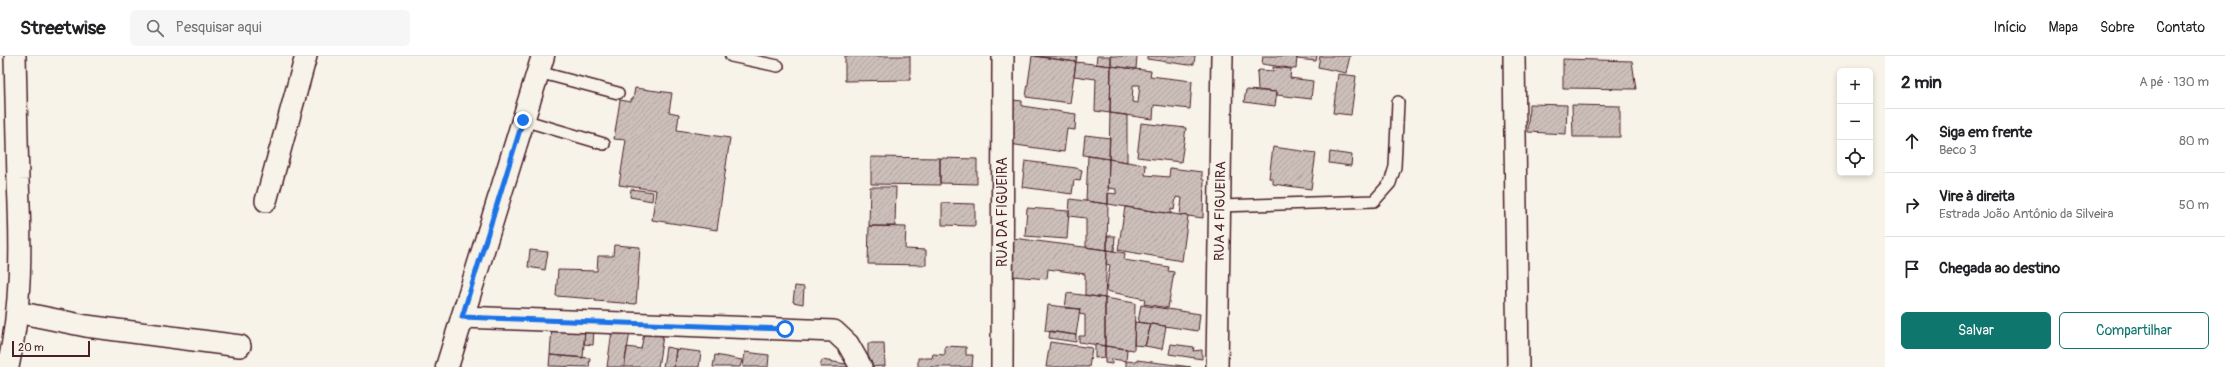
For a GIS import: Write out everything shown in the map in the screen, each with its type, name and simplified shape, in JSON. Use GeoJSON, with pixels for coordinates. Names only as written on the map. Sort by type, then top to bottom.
{"type":"FeatureCollection","features":[{"type":"Feature","properties":{"kind":"main road"},"geometry":{"type":"LineString","coordinates":[[447,367],[540,64]]}},
{"type":"Feature","properties":{"kind":"street"},"geometry":{"type":"LineString","coordinates":[[8,367],[17,312],[21,225],[15,56]]}},
{"type":"Feature","properties":{"kind":"street"},"geometry":{"type":"LineString","coordinates":[[266,201],[306,56]]}},
{"type":"Feature","properties":{"kind":"street","name":"RUA DA FIGUEIRA"},"geometry":{"type":"LineString","coordinates":[[1002,367],[1003,56]]}},
{"type":"Feature","properties":{"kind":"street","name":"RUA 4 FIGUEIRA"},"geometry":{"type":"LineString","coordinates":[[1217,367],[1222,56]]}},
{"type":"Feature","properties":{"kind":"street"},"geometry":{"type":"LineString","coordinates":[[1514,56],[1518,367]]}},
{"type":"Feature","properties":{"kind":"street"},"geometry":{"type":"LineString","coordinates":[[17,312],[86,326],[240,346]]}},
{"type":"Feature","properties":{"kind":"street"},"geometry":{"type":"LineString","coordinates":[[462,317],[834,331],[848,344],[861,367]]}},
{"type":"Feature","properties":{"kind":"lane"},"geometry":{"type":"LineString","coordinates":[[731,56],[778,66]]}},
{"type":"Feature","properties":{"kind":"lane"},"geometry":{"type":"LineString","coordinates":[[540,64],[618,93]]}},
{"type":"Feature","properties":{"kind":"lane"},"geometry":{"type":"LineString","coordinates":[[1220,206],[1374,201],[1390,183],[1396,167],[1398,102]]}},
{"type":"Feature","properties":{"kind":"lane"},"geometry":{"type":"LineString","coordinates":[[523,120],[604,144]]}},
{"type":"Feature","properties":{"kind":"building"},"geometry":{"type":"Polygon","coordinates":[[[845,56],[910,56],[910,80],[845,81],[845,56]]]}},
{"type":"Feature","properties":{"kind":"building"},"geometry":{"type":"Polygon","coordinates":[[[1032,56],[1076,62],[1070,103],[1026,97],[1032,56]]]}},
{"type":"Feature","properties":{"kind":"building"},"geometry":{"type":"Polygon","coordinates":[[[1036,56],[1077,56],[1076,62],[1036,56]]]}},
{"type":"Feature","properties":{"kind":"building"},"geometry":{"type":"Polygon","coordinates":[[[1097,56],[1111,56],[1111,66],[1096,64],[1097,56]]]}},
{"type":"Feature","properties":{"kind":"building"},"geometry":{"type":"Polygon","coordinates":[[[1111,56],[1137,56],[1136,69],[1111,66],[1111,56]]]}},
{"type":"Feature","properties":{"kind":"building"},"geometry":{"type":"Polygon","coordinates":[[[1147,56],[1195,56],[1194,64],[1189,65],[1147,59],[1147,56]]]}},
{"type":"Feature","properties":{"kind":"building"},"geometry":{"type":"Polygon","coordinates":[[[1263,56],[1297,56],[1296,69],[1262,64],[1263,56]]]}},
{"type":"Feature","properties":{"kind":"building"},"geometry":{"type":"Polygon","coordinates":[[[1297,56],[1317,56],[1316,61],[1297,59],[1297,56]]]}},
{"type":"Feature","properties":{"kind":"building"},"geometry":{"type":"Polygon","coordinates":[[[1320,56],[1350,56],[1346,73],[1318,67],[1320,56]]]}},
{"type":"Feature","properties":{"kind":"building"},"geometry":{"type":"Polygon","coordinates":[[[1563,59],[1632,61],[1636,89],[1563,88],[1563,59]]]}},
{"type":"Feature","properties":{"kind":"building"},"geometry":{"type":"Polygon","coordinates":[[[1076,62],[1111,66],[1110,113],[1095,111],[1096,79],[1074,76],[1076,62]]]}},
{"type":"Feature","properties":{"kind":"building"},"geometry":{"type":"Polygon","coordinates":[[[1111,66],[1151,71],[1150,76],[1192,81],[1190,109],[1154,105],[1153,119],[1110,113],[1111,66]],[[1133,85],[1132,102],[1138,103],[1140,85],[1133,85]]]}},
{"type":"Feature","properties":{"kind":"building"},"geometry":{"type":"Polygon","coordinates":[[[1273,67],[1291,69],[1290,78],[1313,81],[1311,99],[1277,95],[1277,92],[1258,90],[1257,72],[1259,70],[1273,71],[1273,67]]]}},
{"type":"Feature","properties":{"kind":"building"},"geometry":{"type":"Polygon","coordinates":[[[1338,74],[1356,76],[1351,115],[1333,113],[1338,74]]]}},
{"type":"Feature","properties":{"kind":"building"},"geometry":{"type":"Polygon","coordinates":[[[635,88],[672,93],[669,112],[679,114],[677,130],[730,138],[717,230],[652,220],[656,190],[619,185],[626,140],[614,139],[620,100],[631,102],[635,88]]]}},
{"type":"Feature","properties":{"kind":"building"},"geometry":{"type":"Polygon","coordinates":[[[1246,90],[1277,92],[1275,106],[1244,102],[1246,90]]]}},
{"type":"Feature","properties":{"kind":"building"},"geometry":{"type":"Polygon","coordinates":[[[1013,100],[1022,101],[1022,106],[1076,114],[1075,130],[1067,129],[1064,152],[1009,144],[1013,100]]]}},
{"type":"Feature","properties":{"kind":"building"},"geometry":{"type":"Polygon","coordinates":[[[1529,104],[1567,105],[1566,134],[1528,132],[1529,104]]]}},
{"type":"Feature","properties":{"kind":"building"},"geometry":{"type":"Polygon","coordinates":[[[1572,105],[1620,106],[1620,137],[1573,137],[1572,105]]]}},
{"type":"Feature","properties":{"kind":"building"},"geometry":{"type":"Polygon","coordinates":[[[1110,113],[1127,115],[1127,162],[1109,159],[1110,113]]]}},
{"type":"Feature","properties":{"kind":"building"},"geometry":{"type":"Polygon","coordinates":[[[1141,123],[1186,128],[1181,162],[1137,157],[1141,123]]]}},
{"type":"Feature","properties":{"kind":"building"},"geometry":{"type":"Polygon","coordinates":[[[1085,135],[1110,138],[1109,159],[1083,155],[1085,135]]]}},
{"type":"Feature","properties":{"kind":"building"},"geometry":{"type":"Polygon","coordinates":[[[1273,147],[1316,153],[1311,189],[1273,184],[1273,179],[1269,178],[1273,147]]]}},
{"type":"Feature","properties":{"kind":"building"},"geometry":{"type":"Polygon","coordinates":[[[1330,152],[1352,155],[1351,166],[1329,163],[1330,152]]]}},
{"type":"Feature","properties":{"kind":"building"},"geometry":{"type":"Polygon","coordinates":[[[1088,156],[1109,159],[1108,204],[1086,201],[1088,156]]]}},
{"type":"Feature","properties":{"kind":"building"},"geometry":{"type":"Polygon","coordinates":[[[871,157],[940,158],[940,185],[871,184],[871,157]]]}},
{"type":"Feature","properties":{"kind":"building"},"geometry":{"type":"Polygon","coordinates":[[[940,158],[977,159],[977,184],[940,183],[940,158]]]}},
{"type":"Feature","properties":{"kind":"building"},"geometry":{"type":"Polygon","coordinates":[[[1109,159],[1146,165],[1145,175],[1169,177],[1170,168],[1202,172],[1202,179],[1204,180],[1203,218],[1180,215],[1182,198],[1176,197],[1174,210],[1171,209],[1171,214],[1108,204],[1108,193],[1116,194],[1116,189],[1108,188],[1109,159]]]}},
{"type":"Feature","properties":{"kind":"building"},"geometry":{"type":"Polygon","coordinates":[[[1025,161],[1082,170],[1080,181],[1074,180],[1072,194],[1022,187],[1025,161]]]}},
{"type":"Feature","properties":{"kind":"building"},"geometry":{"type":"Polygon","coordinates":[[[870,187],[896,187],[895,226],[869,226],[870,187]]]}},
{"type":"Feature","properties":{"kind":"building"},"geometry":{"type":"Polygon","coordinates":[[[631,189],[653,192],[652,201],[630,197],[631,189]]]}},
{"type":"Feature","properties":{"kind":"building"},"geometry":{"type":"Polygon","coordinates":[[[1070,199],[1108,204],[1107,250],[1086,247],[1086,218],[1069,216],[1070,199]]]}},
{"type":"Feature","properties":{"kind":"building"},"geometry":{"type":"Polygon","coordinates":[[[942,203],[975,204],[975,226],[942,225],[942,203]]]}},
{"type":"Feature","properties":{"kind":"building"},"geometry":{"type":"Polygon","coordinates":[[[1125,207],[1188,216],[1182,261],[1118,250],[1125,207]]]}},
{"type":"Feature","properties":{"kind":"building"},"geometry":{"type":"Polygon","coordinates":[[[1027,208],[1069,211],[1067,239],[1025,236],[1027,208]]]}},
{"type":"Feature","properties":{"kind":"building"},"geometry":{"type":"Polygon","coordinates":[[[869,226],[906,227],[905,249],[926,250],[926,265],[868,264],[869,226]]]}},
{"type":"Feature","properties":{"kind":"building"},"geometry":{"type":"Polygon","coordinates":[[[1107,236],[1115,236],[1114,251],[1107,250],[1107,236]]]}},
{"type":"Feature","properties":{"kind":"building"},"geometry":{"type":"Polygon","coordinates":[[[1013,238],[1107,250],[1105,298],[1085,295],[1085,274],[1048,269],[1047,279],[1012,276],[1013,238]]]}},
{"type":"Feature","properties":{"kind":"building"},"geometry":{"type":"Polygon","coordinates":[[[614,245],[640,247],[636,304],[556,296],[558,270],[597,271],[598,256],[613,256],[614,245]]]}},
{"type":"Feature","properties":{"kind":"building"},"geometry":{"type":"Polygon","coordinates":[[[530,250],[548,252],[545,270],[528,267],[530,250]]]}},
{"type":"Feature","properties":{"kind":"building"},"geometry":{"type":"Polygon","coordinates":[[[1107,250],[1125,253],[1124,260],[1169,267],[1168,271],[1174,272],[1168,308],[1144,304],[1145,299],[1106,291],[1110,265],[1106,264],[1107,250]]]}},
{"type":"Feature","properties":{"kind":"building"},"geometry":{"type":"Polygon","coordinates":[[[795,286],[804,287],[803,304],[793,302],[795,286]]]}},
{"type":"Feature","properties":{"kind":"building"},"geometry":{"type":"Polygon","coordinates":[[[1067,293],[1105,298],[1105,346],[1079,342],[1079,336],[1085,336],[1085,315],[1079,314],[1080,309],[1065,308],[1067,293]]]}},
{"type":"Feature","properties":{"kind":"building"},"geometry":{"type":"Polygon","coordinates":[[[1105,298],[1135,303],[1134,350],[1105,346],[1105,298]]]}},
{"type":"Feature","properties":{"kind":"building"},"geometry":{"type":"Polygon","coordinates":[[[1048,305],[1080,309],[1076,335],[1045,331],[1048,305]]]}},
{"type":"Feature","properties":{"kind":"building"},"geometry":{"type":"Polygon","coordinates":[[[1141,305],[1200,314],[1198,331],[1138,322],[1141,305]]]}},
{"type":"Feature","properties":{"kind":"building"},"geometry":{"type":"Polygon","coordinates":[[[1135,322],[1151,324],[1145,346],[1134,345],[1135,322]]]}},
{"type":"Feature","properties":{"kind":"building"},"geometry":{"type":"Polygon","coordinates":[[[1151,324],[1166,326],[1162,349],[1145,346],[1151,324]]]}},
{"type":"Feature","properties":{"kind":"building"},"geometry":{"type":"Polygon","coordinates":[[[552,327],[585,329],[583,358],[550,355],[552,327]]]}},
{"type":"Feature","properties":{"kind":"building"},"geometry":{"type":"Polygon","coordinates":[[[585,329],[594,329],[593,345],[584,344],[585,329]]]}},
{"type":"Feature","properties":{"kind":"building"},"geometry":{"type":"Polygon","coordinates":[[[612,331],[630,332],[624,367],[607,367],[612,331]]]}},
{"type":"Feature","properties":{"kind":"building"},"geometry":{"type":"Polygon","coordinates":[[[1050,331],[1076,335],[1076,342],[1049,338],[1050,331]]]}},
{"type":"Feature","properties":{"kind":"building"},"geometry":{"type":"Polygon","coordinates":[[[644,333],[663,336],[658,367],[624,367],[627,347],[641,349],[644,333]]]}},
{"type":"Feature","properties":{"kind":"building"},"geometry":{"type":"Polygon","coordinates":[[[1050,342],[1092,348],[1089,367],[1046,367],[1050,342]]]}},
{"type":"Feature","properties":{"kind":"building"},"geometry":{"type":"Polygon","coordinates":[[[868,343],[884,343],[885,366],[868,367],[868,343]]]}},
{"type":"Feature","properties":{"kind":"building"},"geometry":{"type":"Polygon","coordinates":[[[1095,344],[1105,346],[1105,357],[1095,358],[1095,344]]]}},
{"type":"Feature","properties":{"kind":"building"},"geometry":{"type":"Polygon","coordinates":[[[1171,344],[1194,347],[1193,351],[1202,350],[1202,359],[1169,354],[1171,344]]]}},
{"type":"Feature","properties":{"kind":"building"},"geometry":{"type":"Polygon","coordinates":[[[945,346],[966,347],[966,355],[973,355],[972,367],[918,367],[918,358],[932,358],[933,354],[945,355],[945,346]]]}},
{"type":"Feature","properties":{"kind":"building"},"geometry":{"type":"Polygon","coordinates":[[[1105,346],[1127,349],[1126,361],[1112,359],[1112,364],[1105,363],[1105,346]]]}},
{"type":"Feature","properties":{"kind":"building"},"geometry":{"type":"Polygon","coordinates":[[[666,347],[676,349],[674,367],[663,367],[666,347]]]}},
{"type":"Feature","properties":{"kind":"building"},"geometry":{"type":"Polygon","coordinates":[[[676,349],[701,352],[699,367],[674,367],[676,349]]]}},
{"type":"Feature","properties":{"kind":"building"},"geometry":{"type":"Polygon","coordinates":[[[745,352],[769,355],[768,367],[743,367],[745,352]]]}},
{"type":"Feature","properties":{"kind":"building"},"geometry":{"type":"Polygon","coordinates":[[[550,355],[590,358],[589,367],[549,366],[550,355]]]}},
{"type":"Feature","properties":{"kind":"building"},"geometry":{"type":"Polygon","coordinates":[[[715,355],[742,360],[740,367],[713,367],[715,355]]]}},
{"type":"Feature","properties":{"kind":"building"},"geometry":{"type":"Polygon","coordinates":[[[822,360],[858,366],[820,367],[822,360]]]}},
{"type":"Feature","properties":{"kind":"building"},"geometry":{"type":"Polygon","coordinates":[[[1137,360],[1191,367],[1126,367],[1126,361],[1137,362],[1137,360]]]}},
{"type":"Feature","properties":{"kind":"route"},"geometry":{"type":"LineString","coordinates":[[523,120],[462,317],[785,329]]}}]}
